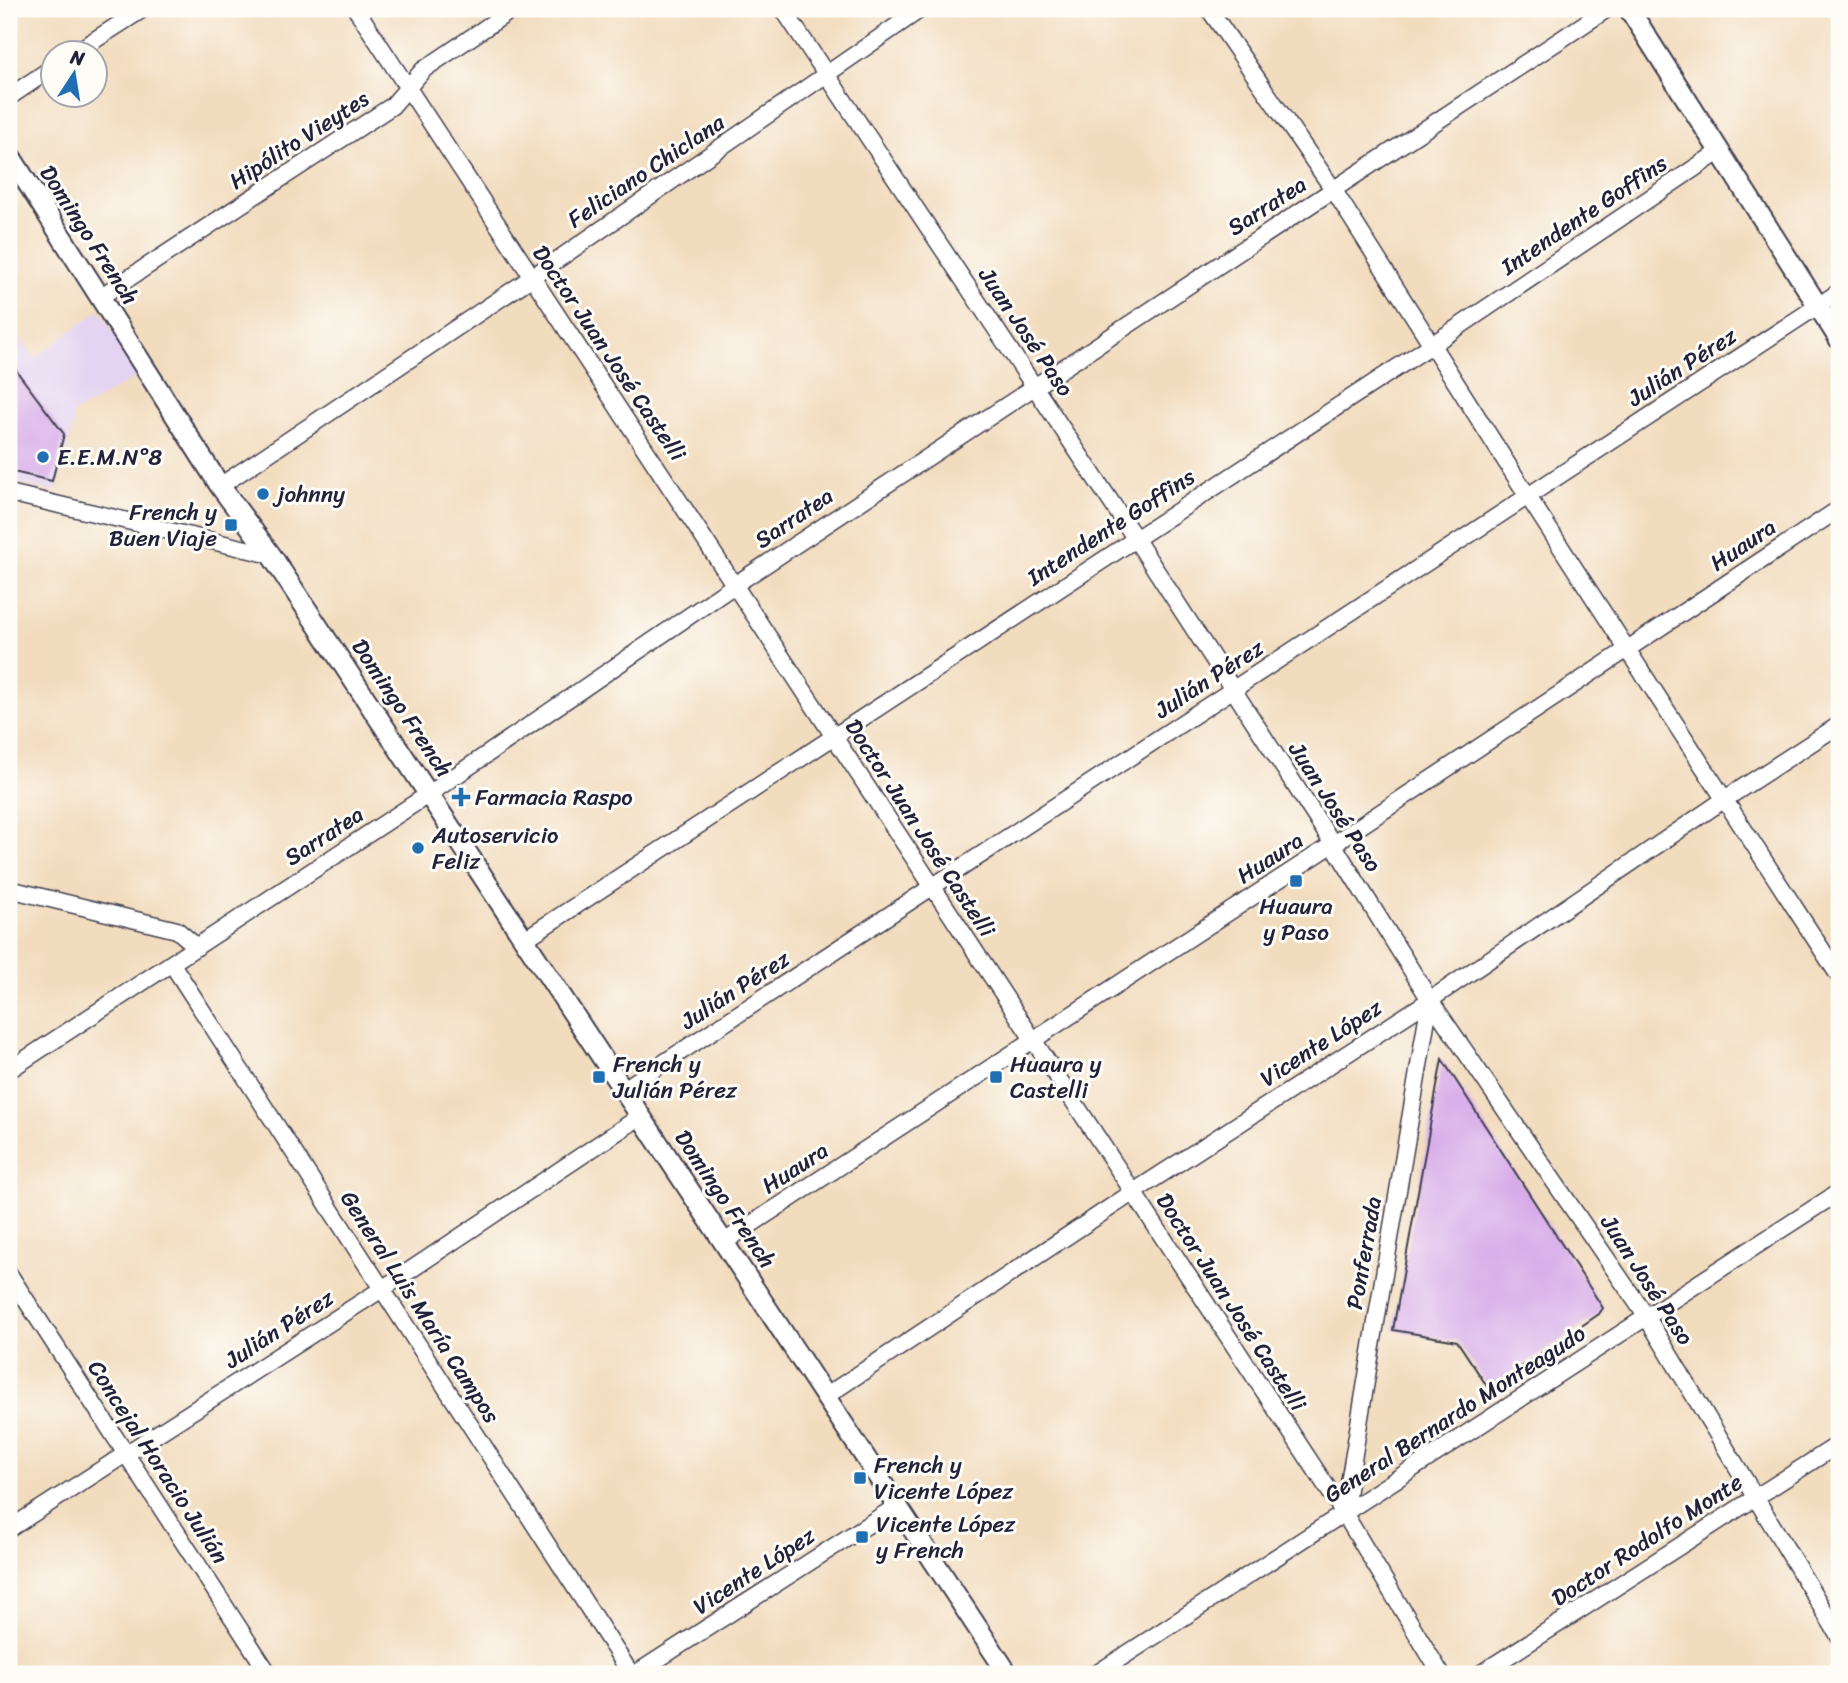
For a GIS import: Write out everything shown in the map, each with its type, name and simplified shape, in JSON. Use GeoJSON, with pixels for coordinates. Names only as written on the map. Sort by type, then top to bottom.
{"type":"FeatureCollection","features":[{"type":"Feature","properties":{"kind":"street"},"geometry":{"type":"LineString","coordinates":[[98,38],[143,9]]}},
{"type":"Feature","properties":{"kind":"street","name":"Doctor Juan José Castelli"},"geometry":{"type":"LineString","coordinates":[[356,9],[531,278],[736,584],[932,889],[1343,1513],[1441,1674]]}},
{"type":"Feature","properties":{"kind":"street","name":"Hipólito Vieytes"},"geometry":{"type":"LineString","coordinates":[[100,297],[393,106],[423,70],[513,9]]}},
{"type":"Feature","properties":{"kind":"street","name":"Juan José Paso"},"geometry":{"type":"LineString","coordinates":[[783,9],[1135,538],[1333,844],[1430,1000],[1646,1316],[1839,1636]]}},
{"type":"Feature","properties":{"kind":"street","name":"Feliciano Chiclana"},"geometry":{"type":"LineString","coordinates":[[220,486],[531,278],[920,9]]}},
{"type":"Feature","properties":{"kind":"street"},"geometry":{"type":"LineString","coordinates":[[1209,9],[1334,189],[1527,495],[1839,976]]}},
{"type":"Feature","properties":{"kind":"street","name":"Sarratea"},"geometry":{"type":"LineString","coordinates":[[9,1070],[429,794],[736,584],[1607,9]]}},
{"type":"Feature","properties":{"kind":"street"},"geometry":{"type":"LineString","coordinates":[[1629,9],[1839,339]]}},
{"type":"Feature","properties":{"kind":"street"},"geometry":{"type":"LineString","coordinates":[[9,97],[38,77]]}},
{"type":"Feature","properties":{"kind":"street","name":"Intendente Goffins"},"geometry":{"type":"LineString","coordinates":[[525,939],[1433,344],[1720,151]]}},
{"type":"Feature","properties":{"kind":"street","name":"Domingo French"},"geometry":{"type":"LineString","coordinates":[[9,155],[220,486],[271,555],[1008,1674]]}},
{"type":"Feature","properties":{"kind":"street","name":"Julián Pérez"},"geometry":{"type":"LineString","coordinates":[[624,1089],[1839,292]]}},
{"type":"Feature","properties":{"kind":"street"},"geometry":{"type":"LineString","coordinates":[[9,493],[271,555]]}},
{"type":"Feature","properties":{"kind":"street","name":"Huaura"},"geometry":{"type":"LineString","coordinates":[[724,1242],[1839,509]]}},
{"type":"Feature","properties":{"kind":"street","name":"Vicente López"},"geometry":{"type":"LineString","coordinates":[[827,1396],[1132,1193],[1430,1000],[1725,799],[1839,726]]}},
{"type":"Feature","properties":{"kind":"street"},"geometry":{"type":"LineString","coordinates":[[9,890],[177,930],[197,947]]}},
{"type":"Feature","properties":{"kind":"street","name":"General Luis María Campos"},"geometry":{"type":"LineString","coordinates":[[172,964],[633,1674]]}},
{"type":"Feature","properties":{"kind":"street","name":"Ponferrada"},"geometry":{"type":"LineString","coordinates":[[1343,1513],[1430,1000]]}},
{"type":"Feature","properties":{"kind":"street","name":"Julián Pérez"},"geometry":{"type":"LineString","coordinates":[[9,1529],[382,1289],[641,1116]]}},
{"type":"Feature","properties":{"kind":"street","name":"General Bernardo Monteagudo"},"geometry":{"type":"LineString","coordinates":[[1096,1674],[1839,1192]]}},
{"type":"Feature","properties":{"kind":"street","name":"Concejal Horacio Julián"},"geometry":{"type":"LineString","coordinates":[[9,1274],[269,1674]]}},
{"type":"Feature","properties":{"kind":"street","name":"Doctor Rodolfo Monte"},"geometry":{"type":"LineString","coordinates":[[1480,1674],[1839,1444]]}},
{"type":"Feature","properties":{"kind":"street","name":"Vicente López"},"geometry":{"type":"LineString","coordinates":[[633,1674],[897,1506]]}},
{"type":"Feature","properties":{"kind":"shaded area"},"geometry":{"type":"Polygon","coordinates":[[[100,310],[140,375],[71,415],[74,421],[56,492],[9,481],[9,322],[35,358],[100,310]]]}},
{"type":"Feature","properties":{"kind":"building"},"geometry":{"type":"Polygon","coordinates":[[[9,361],[64,434],[52,481],[9,471],[9,361]]]}},
{"type":"Feature","properties":{"kind":"building"},"geometry":{"type":"Polygon","coordinates":[[[1442,1059],[1603,1308],[1599,1314],[1489,1389],[1457,1341],[1393,1330],[1442,1059]]]}},
{"type":"Feature","properties":{"kind":"place","name":"E.E.M.N°8"},"geometry":{"type":"Point","coordinates":[43,457]}},
{"type":"Feature","properties":{"kind":"place","name":"johnny"},"geometry":{"type":"Point","coordinates":[263,494]}},
{"type":"Feature","properties":{"kind":"place","name":"French y Buen Viaje"},"geometry":{"type":"Point","coordinates":[231,525]}},
{"type":"Feature","properties":{"kind":"place","name":"Farmacia Raspo"},"geometry":{"type":"Point","coordinates":[461,797]}},
{"type":"Feature","properties":{"kind":"place","name":"Autoservicio Feliz"},"geometry":{"type":"Point","coordinates":[418,848]}},
{"type":"Feature","properties":{"kind":"place","name":"Huaura y Paso"},"geometry":{"type":"Point","coordinates":[1296,881]}},
{"type":"Feature","properties":{"kind":"place","name":"French y Julián Pérez"},"geometry":{"type":"Point","coordinates":[599,1077]}},
{"type":"Feature","properties":{"kind":"place","name":"Huaura y Castelli"},"geometry":{"type":"Point","coordinates":[996,1077]}},
{"type":"Feature","properties":{"kind":"place","name":"French y Vicente López"},"geometry":{"type":"Point","coordinates":[860,1478]}},
{"type":"Feature","properties":{"kind":"place","name":"Vicente López y French"},"geometry":{"type":"Point","coordinates":[862,1537]}}]}
